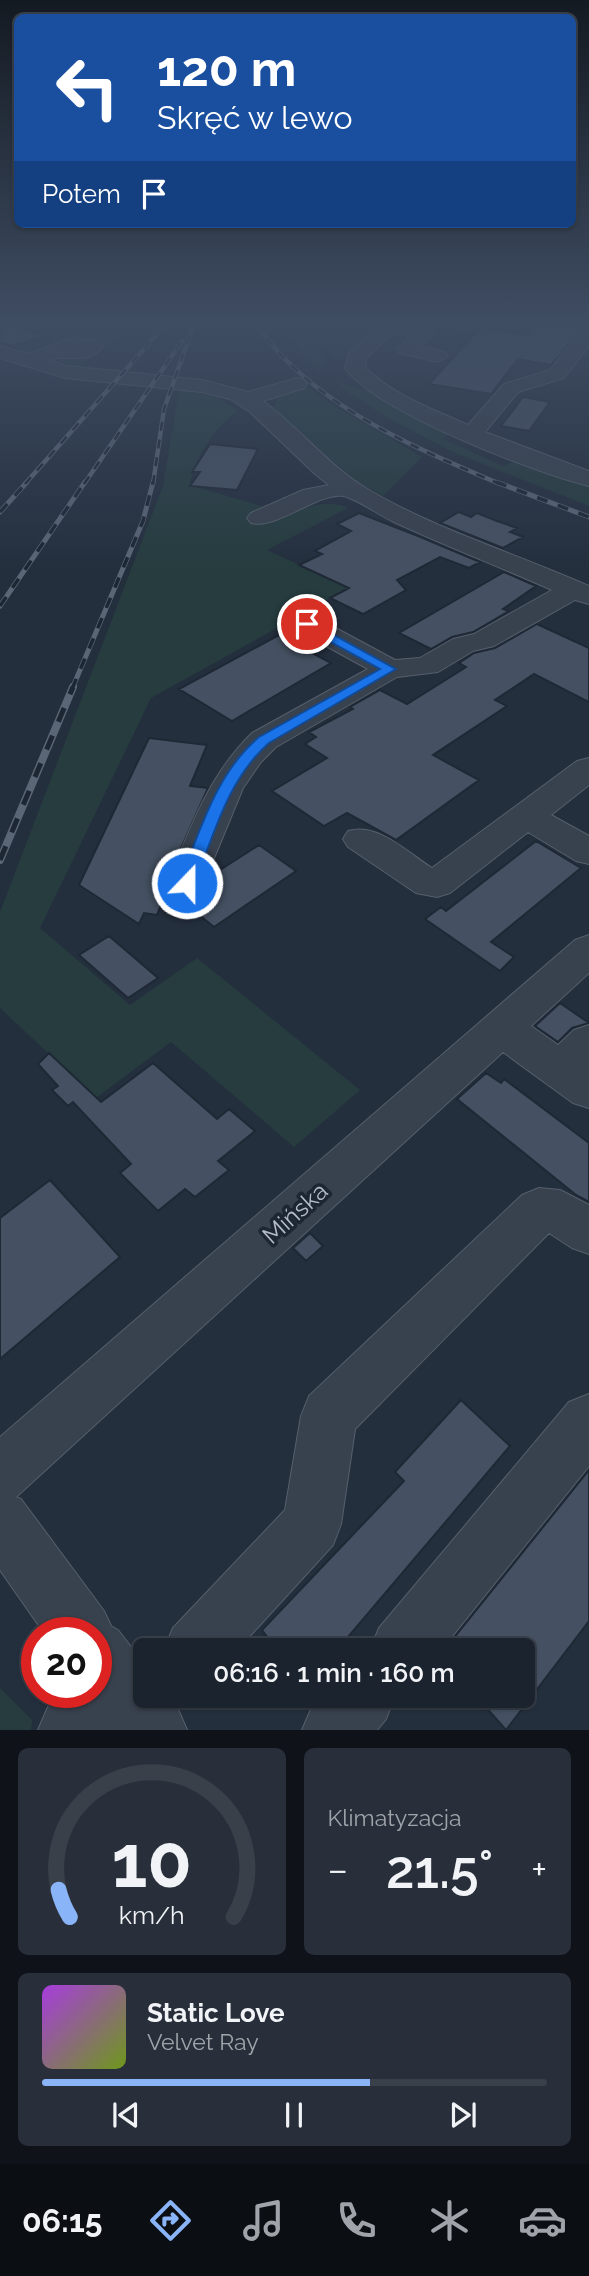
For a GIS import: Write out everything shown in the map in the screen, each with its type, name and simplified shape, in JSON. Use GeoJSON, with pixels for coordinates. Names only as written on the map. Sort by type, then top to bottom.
{"type":"FeatureCollection","features":[{"type":"Feature","properties":{"kind":"street"},"geometry":{"type":"LineString","coordinates":[[252,405],[323,469],[350,488],[393,512],[581,593]]}},
{"type":"Feature","properties":{"kind":"street"},"geometry":{"type":"LineString","coordinates":[[407,405],[472,434],[589,479]]}},
{"type":"Feature","properties":{"kind":"street"},"geometry":{"type":"LineString","coordinates":[[472,434],[497,405]]}},
{"type":"Feature","properties":{"kind":"street"},"geometry":{"type":"LineString","coordinates":[[260,518],[312,495],[350,488]]}},
{"type":"Feature","properties":{"kind":"street"},"geometry":{"type":"LineString","coordinates":[[187,883],[224,789],[248,754],[264,740],[390,669],[427,666],[463,645],[484,640],[581,593]]}},
{"type":"Feature","properties":{"kind":"street"},"geometry":{"type":"LineString","coordinates":[[307,624],[390,669]]}},
{"type":"Feature","properties":{"kind":"street"},"geometry":{"type":"LineString","coordinates":[[360,839],[429,884],[437,884],[589,768]]}},
{"type":"Feature","properties":{"kind":"street"},"geometry":{"type":"LineString","coordinates":[[528,817],[589,852]]}},
{"type":"Feature","properties":{"kind":"street","name":"Mińska"},"geometry":{"type":"LineString","coordinates":[[0,1475],[589,950]]}},
{"type":"Feature","properties":{"kind":"street"},"geometry":{"type":"LineString","coordinates":[[502,1028],[580,1067]]}},
{"type":"Feature","properties":{"kind":"street"},"geometry":{"type":"LineString","coordinates":[[206,1638],[312,1524],[329,1416],[539,1210],[560,1212],[589,1232]]}},
{"type":"Feature","properties":{"kind":"street"},"geometry":{"type":"LineString","coordinates":[[411,1638],[589,1422]]}},
{"type":"Feature","properties":{"kind":"street"},"geometry":{"type":"LineString","coordinates":[[0,1520],[124,1684],[71,1730]]}},
{"type":"Feature","properties":{"kind":"street"},"geometry":{"type":"LineString","coordinates":[[335,1730],[353,1708]]}},
{"type":"Feature","properties":{"kind":"green space"},"geometry":{"type":"Polygon","coordinates":[[[176,405],[228,405],[238,411],[207,444],[196,465],[190,485],[271,509],[264,521],[316,505],[348,508],[267,550],[349,588],[151,698],[40,928],[130,1005],[197,958],[360,1090],[294,1147],[171,1042],[96,1098],[0,1008],[0,912],[163,486],[176,405]]]}},
{"type":"Feature","properties":{"kind":"green space"},"geometry":{"type":"Polygon","coordinates":[[[275,405],[333,405],[422,457],[383,496],[343,474],[279,417],[274,408],[275,405]]]}},
{"type":"Feature","properties":{"kind":"green space"},"geometry":{"type":"Polygon","coordinates":[[[368,405],[396,405],[451,433],[443,439],[503,466],[518,459],[589,484],[589,506],[453,452],[389,419],[368,405]]]}},
{"type":"Feature","properties":{"kind":"green space"},"geometry":{"type":"Polygon","coordinates":[[[0,1688],[32,1720],[31,1730],[0,1730],[0,1688]]]}},
{"type":"Feature","properties":{"kind":"building"},"geometry":{"type":"Polygon","coordinates":[[[517,405],[548,405],[529,431],[501,426],[517,405]]]}},
{"type":"Feature","properties":{"kind":"building"},"geometry":{"type":"Polygon","coordinates":[[[210,444],[258,449],[237,490],[190,486],[200,472],[192,472],[210,444]]]}},
{"type":"Feature","properties":{"kind":"building"},"geometry":{"type":"Polygon","coordinates":[[[459,512],[471,517],[477,513],[517,528],[510,532],[523,537],[503,548],[440,523],[459,512]]]}},
{"type":"Feature","properties":{"kind":"building"},"geometry":{"type":"Polygon","coordinates":[[[359,513],[480,562],[469,568],[440,557],[397,580],[406,590],[363,614],[330,598],[349,588],[299,565],[322,554],[315,551],[351,531],[337,524],[359,513]]]}},
{"type":"Feature","properties":{"kind":"building"},"geometry":{"type":"Polygon","coordinates":[[[504,572],[536,586],[503,609],[509,611],[473,632],[452,637],[431,649],[399,633],[504,572]]]}},
{"type":"Feature","properties":{"kind":"building"},"geometry":{"type":"Polygon","coordinates":[[[537,624],[589,648],[589,702],[534,674],[495,700],[507,706],[433,755],[479,780],[396,840],[347,813],[324,826],[272,791],[327,758],[305,744],[316,737],[309,732],[353,709],[350,707],[380,690],[407,704],[466,667],[459,663],[474,653],[495,648],[537,624]]]}},
{"type":"Feature","properties":{"kind":"building"},"geometry":{"type":"Polygon","coordinates":[[[279,635],[331,663],[232,721],[179,689],[279,635]]]}},
{"type":"Feature","properties":{"kind":"building"},"geometry":{"type":"Polygon","coordinates":[[[149,738],[207,745],[190,786],[208,788],[166,882],[168,888],[157,915],[144,913],[139,924],[79,885],[149,738]]]}},
{"type":"Feature","properties":{"kind":"building"},"geometry":{"type":"Polygon","coordinates":[[[536,841],[581,868],[491,942],[514,957],[500,971],[425,919],[441,907],[446,911],[536,841]]]}},
{"type":"Feature","properties":{"kind":"building"},"geometry":{"type":"Polygon","coordinates":[[[259,845],[296,871],[214,927],[177,897],[188,899],[201,895],[209,877],[259,845]]]}},
{"type":"Feature","properties":{"kind":"building"},"geometry":{"type":"Polygon","coordinates":[[[109,936],[158,978],[128,998],[79,955],[109,936]]]}},
{"type":"Feature","properties":{"kind":"building"},"geometry":{"type":"Polygon","coordinates":[[[560,1003],[589,1023],[572,1028],[558,1042],[535,1026],[560,1003]]]}},
{"type":"Feature","properties":{"kind":"building"},"geometry":{"type":"Polygon","coordinates":[[[49,1053],[101,1102],[153,1063],[217,1119],[229,1109],[255,1131],[218,1161],[229,1170],[195,1197],[185,1189],[158,1211],[120,1173],[131,1164],[73,1102],[68,1106],[52,1090],[58,1086],[38,1064],[49,1053]]]}},
{"type":"Feature","properties":{"kind":"building"},"geometry":{"type":"Polygon","coordinates":[[[486,1073],[501,1083],[504,1079],[589,1143],[589,1202],[576,1195],[457,1099],[486,1073]]]}},
{"type":"Feature","properties":{"kind":"building"},"geometry":{"type":"Polygon","coordinates":[[[50,1180],[120,1257],[0,1359],[0,1218],[50,1180]]]}},
{"type":"Feature","properties":{"kind":"building"},"geometry":{"type":"Polygon","coordinates":[[[310,1233],[323,1246],[306,1261],[293,1248],[310,1233]]]}},
{"type":"Feature","properties":{"kind":"building"},"geometry":{"type":"Polygon","coordinates":[[[461,1400],[510,1446],[347,1638],[268,1638],[262,1630],[404,1481],[395,1472],[461,1400]]]}},
{"type":"Feature","properties":{"kind":"building"},"geometry":{"type":"Polygon","coordinates":[[[589,1470],[589,1621],[535,1692],[535,1638],[454,1638],[589,1470]]]}},
{"type":"Feature","properties":{"kind":"building"},"geometry":{"type":"Polygon","coordinates":[[[487,1708],[523,1708],[506,1730],[487,1708]]]}},
{"type":"Feature","properties":{"kind":"railway"},"geometry":{"type":"LineString","coordinates":[[25,484],[95,405]]}},
{"type":"Feature","properties":{"kind":"railway"},"geometry":{"type":"LineString","coordinates":[[84,484],[138,405]]}},
{"type":"Feature","properties":{"kind":"railway"},"geometry":{"type":"LineString","coordinates":[[153,484],[166,405]]}},
{"type":"Feature","properties":{"kind":"railway"},"geometry":{"type":"LineString","coordinates":[[341,405],[413,446],[500,484]]}},
{"type":"Feature","properties":{"kind":"railway"},"geometry":{"type":"LineString","coordinates":[[0,512],[27,482]]}},
{"type":"Feature","properties":{"kind":"railway"},"geometry":{"type":"LineString","coordinates":[[0,606],[85,482]]}},
{"type":"Feature","properties":{"kind":"railway"},"geometry":{"type":"LineString","coordinates":[[72,689],[143,521],[153,482]]}},
{"type":"Feature","properties":{"kind":"railway"},"geometry":{"type":"LineString","coordinates":[[496,482],[589,517]]}},
{"type":"Feature","properties":{"kind":"railway"},"geometry":{"type":"LineString","coordinates":[[0,860],[73,687]]}},
{"type":"Feature","properties":{"kind":"route"},"geometry":{"type":"LineString","coordinates":[[187,883],[224,789],[248,754],[264,740],[390,669],[307,624]]}}]}
